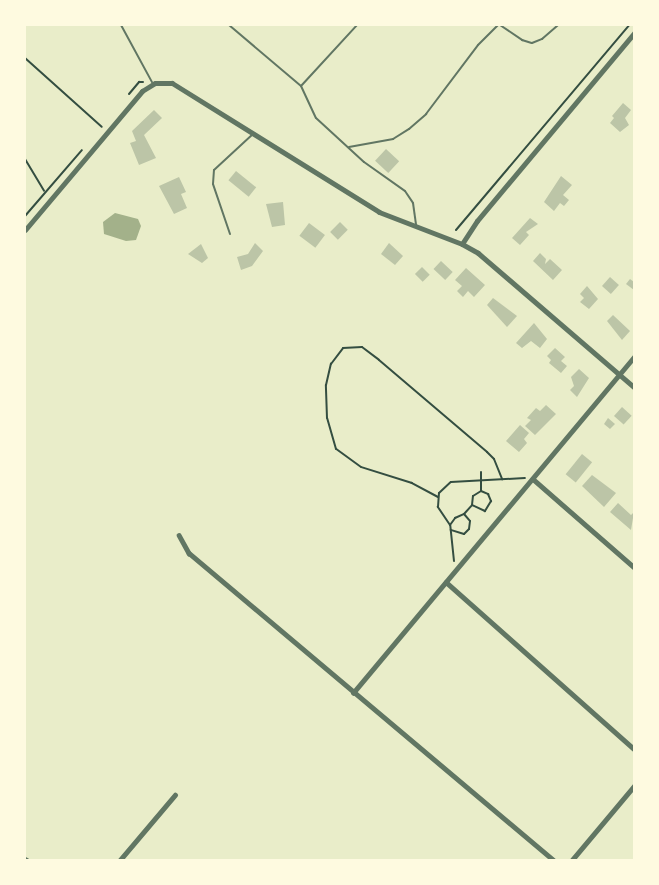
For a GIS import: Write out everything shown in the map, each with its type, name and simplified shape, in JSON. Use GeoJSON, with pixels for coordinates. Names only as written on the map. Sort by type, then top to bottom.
{"type":"FeatureCollection","features":[{"type":"Feature","properties":{"kind":"street"},"geometry":{"type":"LineString","coordinates":[[462,244],[477,222],[634,33]]}},
{"type":"Feature","properties":{"kind":"street"},"geometry":{"type":"LineString","coordinates":[[25,230],[142,92],[153,83],[172,83],[254,132],[379,212],[416,228],[462,244],[494,266],[634,386]]}},
{"type":"Feature","properties":{"kind":"street"},"geometry":{"type":"LineString","coordinates":[[353,693],[634,357]]}},
{"type":"Feature","properties":{"kind":"street"},"geometry":{"type":"LineString","coordinates":[[531,481],[634,567]]}},
{"type":"Feature","properties":{"kind":"street"},"geometry":{"type":"LineString","coordinates":[[179,535],[189,553],[553,860]]}},
{"type":"Feature","properties":{"kind":"street"},"geometry":{"type":"LineString","coordinates":[[446,582],[634,749]]}},
{"type":"Feature","properties":{"kind":"street"},"geometry":{"type":"LineString","coordinates":[[572,860],[634,786]]}},
{"type":"Feature","properties":{"kind":"street"},"geometry":{"type":"LineString","coordinates":[[120,860],[175,795]]}},
{"type":"Feature","properties":{"kind":"lane"},"geometry":{"type":"LineString","coordinates":[[121,25],[153,83]]}},
{"type":"Feature","properties":{"kind":"lane"},"geometry":{"type":"LineString","coordinates":[[229,25],[301,86],[316,118],[405,191],[413,203],[416,228]]}},
{"type":"Feature","properties":{"kind":"lane"},"geometry":{"type":"LineString","coordinates":[[301,86],[358,25]]}},
{"type":"Feature","properties":{"kind":"lane"},"geometry":{"type":"LineString","coordinates":[[349,147],[392,139],[409,129],[426,114],[478,45],[499,25],[522,40],[532,43],[542,39],[558,25]]}},
{"type":"Feature","properties":{"kind":"lane"},"geometry":{"type":"LineString","coordinates":[[230,234],[213,184],[214,170],[254,132]]}},
{"type":"Feature","properties":{"kind":"path"},"geometry":{"type":"LineString","coordinates":[[456,230],[629,25]]}},
{"type":"Feature","properties":{"kind":"path"},"geometry":{"type":"LineString","coordinates":[[25,58],[102,128]]}},
{"type":"Feature","properties":{"kind":"path"},"geometry":{"type":"LineString","coordinates":[[127,97],[139,82],[153,83]]}},
{"type":"Feature","properties":{"kind":"path"},"geometry":{"type":"LineString","coordinates":[[96,134],[108,120]]}},
{"type":"Feature","properties":{"kind":"path"},"geometry":{"type":"LineString","coordinates":[[25,216],[44,191],[85,146]]}},
{"type":"Feature","properties":{"kind":"path"},"geometry":{"type":"LineString","coordinates":[[25,159],[34,179],[44,191]]}},
{"type":"Feature","properties":{"kind":"path"},"geometry":{"type":"LineString","coordinates":[[438,497],[412,484],[361,468],[336,449],[327,418],[326,385],[331,364],[343,348],[362,348],[379,360],[487,452],[494,459],[502,479]]}},
{"type":"Feature","properties":{"kind":"path"},"geometry":{"type":"LineString","coordinates":[[480,472],[481,491]]}},
{"type":"Feature","properties":{"kind":"path"},"geometry":{"type":"LineString","coordinates":[[459,566],[454,562],[450,525],[438,507],[438,497],[451,482],[524,478],[531,481]]}},
{"type":"Feature","properties":{"kind":"path"},"geometry":{"type":"LineString","coordinates":[[472,505],[480,511],[488,508],[490,497],[481,491]]}},
{"type":"Feature","properties":{"kind":"path"},"geometry":{"type":"LineString","coordinates":[[450,525],[454,518],[464,514],[472,505],[473,496],[481,491]]}},
{"type":"Feature","properties":{"kind":"path"},"geometry":{"type":"LineString","coordinates":[[451,530],[460,534],[467,532],[470,521],[464,514]]}},
{"type":"Feature","properties":{"kind":"shaded area"},"geometry":{"type":"Polygon","coordinates":[[[115,213],[138,219],[141,226],[136,240],[126,241],[104,234],[103,222],[115,213]]]}},
{"type":"Feature","properties":{"kind":"building"},"geometry":{"type":"Polygon","coordinates":[[[623,103],[631,110],[625,118],[629,125],[620,132],[610,123],[614,118],[612,116],[623,103]]]}},
{"type":"Feature","properties":{"kind":"building"},"geometry":{"type":"Polygon","coordinates":[[[154,110],[162,118],[144,135],[156,158],[139,165],[130,143],[136,141],[132,131],[154,110]]]}},
{"type":"Feature","properties":{"kind":"building"},"geometry":{"type":"Polygon","coordinates":[[[386,149],[399,161],[388,173],[375,161],[386,149]]]}},
{"type":"Feature","properties":{"kind":"building"},"geometry":{"type":"Polygon","coordinates":[[[236,171],[256,187],[249,197],[228,180],[236,171]]]}},
{"type":"Feature","properties":{"kind":"building"},"geometry":{"type":"Polygon","coordinates":[[[561,176],[572,185],[563,195],[569,200],[564,206],[560,203],[554,211],[544,202],[561,176]]]}},
{"type":"Feature","properties":{"kind":"building"},"geometry":{"type":"Polygon","coordinates":[[[179,177],[186,192],[181,194],[187,208],[174,214],[159,186],[179,177]]]}},
{"type":"Feature","properties":{"kind":"building"},"geometry":{"type":"Polygon","coordinates":[[[283,202],[285,225],[272,227],[266,204],[283,202]]]}},
{"type":"Feature","properties":{"kind":"building"},"geometry":{"type":"Polygon","coordinates":[[[530,218],[538,224],[526,232],[529,235],[520,245],[512,238],[530,218]]]}},
{"type":"Feature","properties":{"kind":"building"},"geometry":{"type":"Polygon","coordinates":[[[340,222],[348,230],[338,240],[330,232],[340,222]]]}},
{"type":"Feature","properties":{"kind":"building"},"geometry":{"type":"Polygon","coordinates":[[[309,223],[325,235],[315,248],[299,236],[309,223]]]}},
{"type":"Feature","properties":{"kind":"building"},"geometry":{"type":"Polygon","coordinates":[[[255,243],[263,251],[252,266],[241,270],[237,257],[248,254],[255,243]]]}},
{"type":"Feature","properties":{"kind":"building"},"geometry":{"type":"Polygon","coordinates":[[[389,243],[403,256],[395,265],[381,254],[389,243]]]}},
{"type":"Feature","properties":{"kind":"building"},"geometry":{"type":"Polygon","coordinates":[[[201,244],[208,258],[202,263],[188,254],[201,244]]]}},
{"type":"Feature","properties":{"kind":"building"},"geometry":{"type":"Polygon","coordinates":[[[540,253],[546,259],[545,264],[550,259],[562,270],[553,280],[533,261],[540,253]]]}},
{"type":"Feature","properties":{"kind":"building"},"geometry":{"type":"Polygon","coordinates":[[[441,261],[453,272],[445,280],[433,269],[441,261]]]}},
{"type":"Feature","properties":{"kind":"building"},"geometry":{"type":"Polygon","coordinates":[[[422,267],[430,275],[423,282],[415,274],[422,267]]]}},
{"type":"Feature","properties":{"kind":"building"},"geometry":{"type":"Polygon","coordinates":[[[466,268],[485,285],[474,297],[468,291],[463,297],[457,291],[462,286],[455,280],[466,268]]]}},
{"type":"Feature","properties":{"kind":"building"},"geometry":{"type":"Polygon","coordinates":[[[610,277],[619,285],[611,294],[602,286],[610,277]]]}},
{"type":"Feature","properties":{"kind":"building"},"geometry":{"type":"Polygon","coordinates":[[[630,279],[634,282],[634,290],[626,284],[630,279]]]}},
{"type":"Feature","properties":{"kind":"building"},"geometry":{"type":"Polygon","coordinates":[[[587,286],[598,299],[589,309],[580,302],[584,298],[580,294],[587,286]]]}},
{"type":"Feature","properties":{"kind":"building"},"geometry":{"type":"Polygon","coordinates":[[[493,298],[517,316],[507,327],[487,305],[493,298]]]}},
{"type":"Feature","properties":{"kind":"building"},"geometry":{"type":"Polygon","coordinates":[[[613,315],[630,331],[622,340],[607,321],[613,315]]]}},
{"type":"Feature","properties":{"kind":"building"},"geometry":{"type":"Polygon","coordinates":[[[534,323],[547,339],[540,348],[531,341],[522,348],[516,343],[534,323]]]}},
{"type":"Feature","properties":{"kind":"building"},"geometry":{"type":"Polygon","coordinates":[[[555,348],[565,357],[561,361],[567,366],[561,373],[549,363],[551,360],[547,356],[555,348]]]}},
{"type":"Feature","properties":{"kind":"building"},"geometry":{"type":"Polygon","coordinates":[[[579,369],[589,378],[577,397],[570,390],[574,386],[571,377],[579,369]]]}},
{"type":"Feature","properties":{"kind":"building"},"geometry":{"type":"Polygon","coordinates":[[[546,405],[556,414],[535,435],[525,426],[531,420],[527,418],[536,408],[540,411],[546,405]]]}},
{"type":"Feature","properties":{"kind":"building"},"geometry":{"type":"Polygon","coordinates":[[[622,407],[632,416],[624,425],[614,416],[622,407]]]}},
{"type":"Feature","properties":{"kind":"building"},"geometry":{"type":"Polygon","coordinates":[[[608,418],[615,424],[610,429],[604,424],[608,418]]]}},
{"type":"Feature","properties":{"kind":"building"},"geometry":{"type":"Polygon","coordinates":[[[520,425],[529,433],[524,439],[527,443],[519,452],[506,441],[520,425]]]}},
{"type":"Feature","properties":{"kind":"building"},"geometry":{"type":"Polygon","coordinates":[[[582,454],[592,462],[576,482],[566,474],[582,454]]]}},
{"type":"Feature","properties":{"kind":"building"},"geometry":{"type":"Polygon","coordinates":[[[592,475],[616,493],[604,507],[582,486],[592,475]]]}},
{"type":"Feature","properties":{"kind":"building"},"geometry":{"type":"Polygon","coordinates":[[[618,503],[631,515],[634,512],[631,530],[610,512],[618,503]]]}}]}
